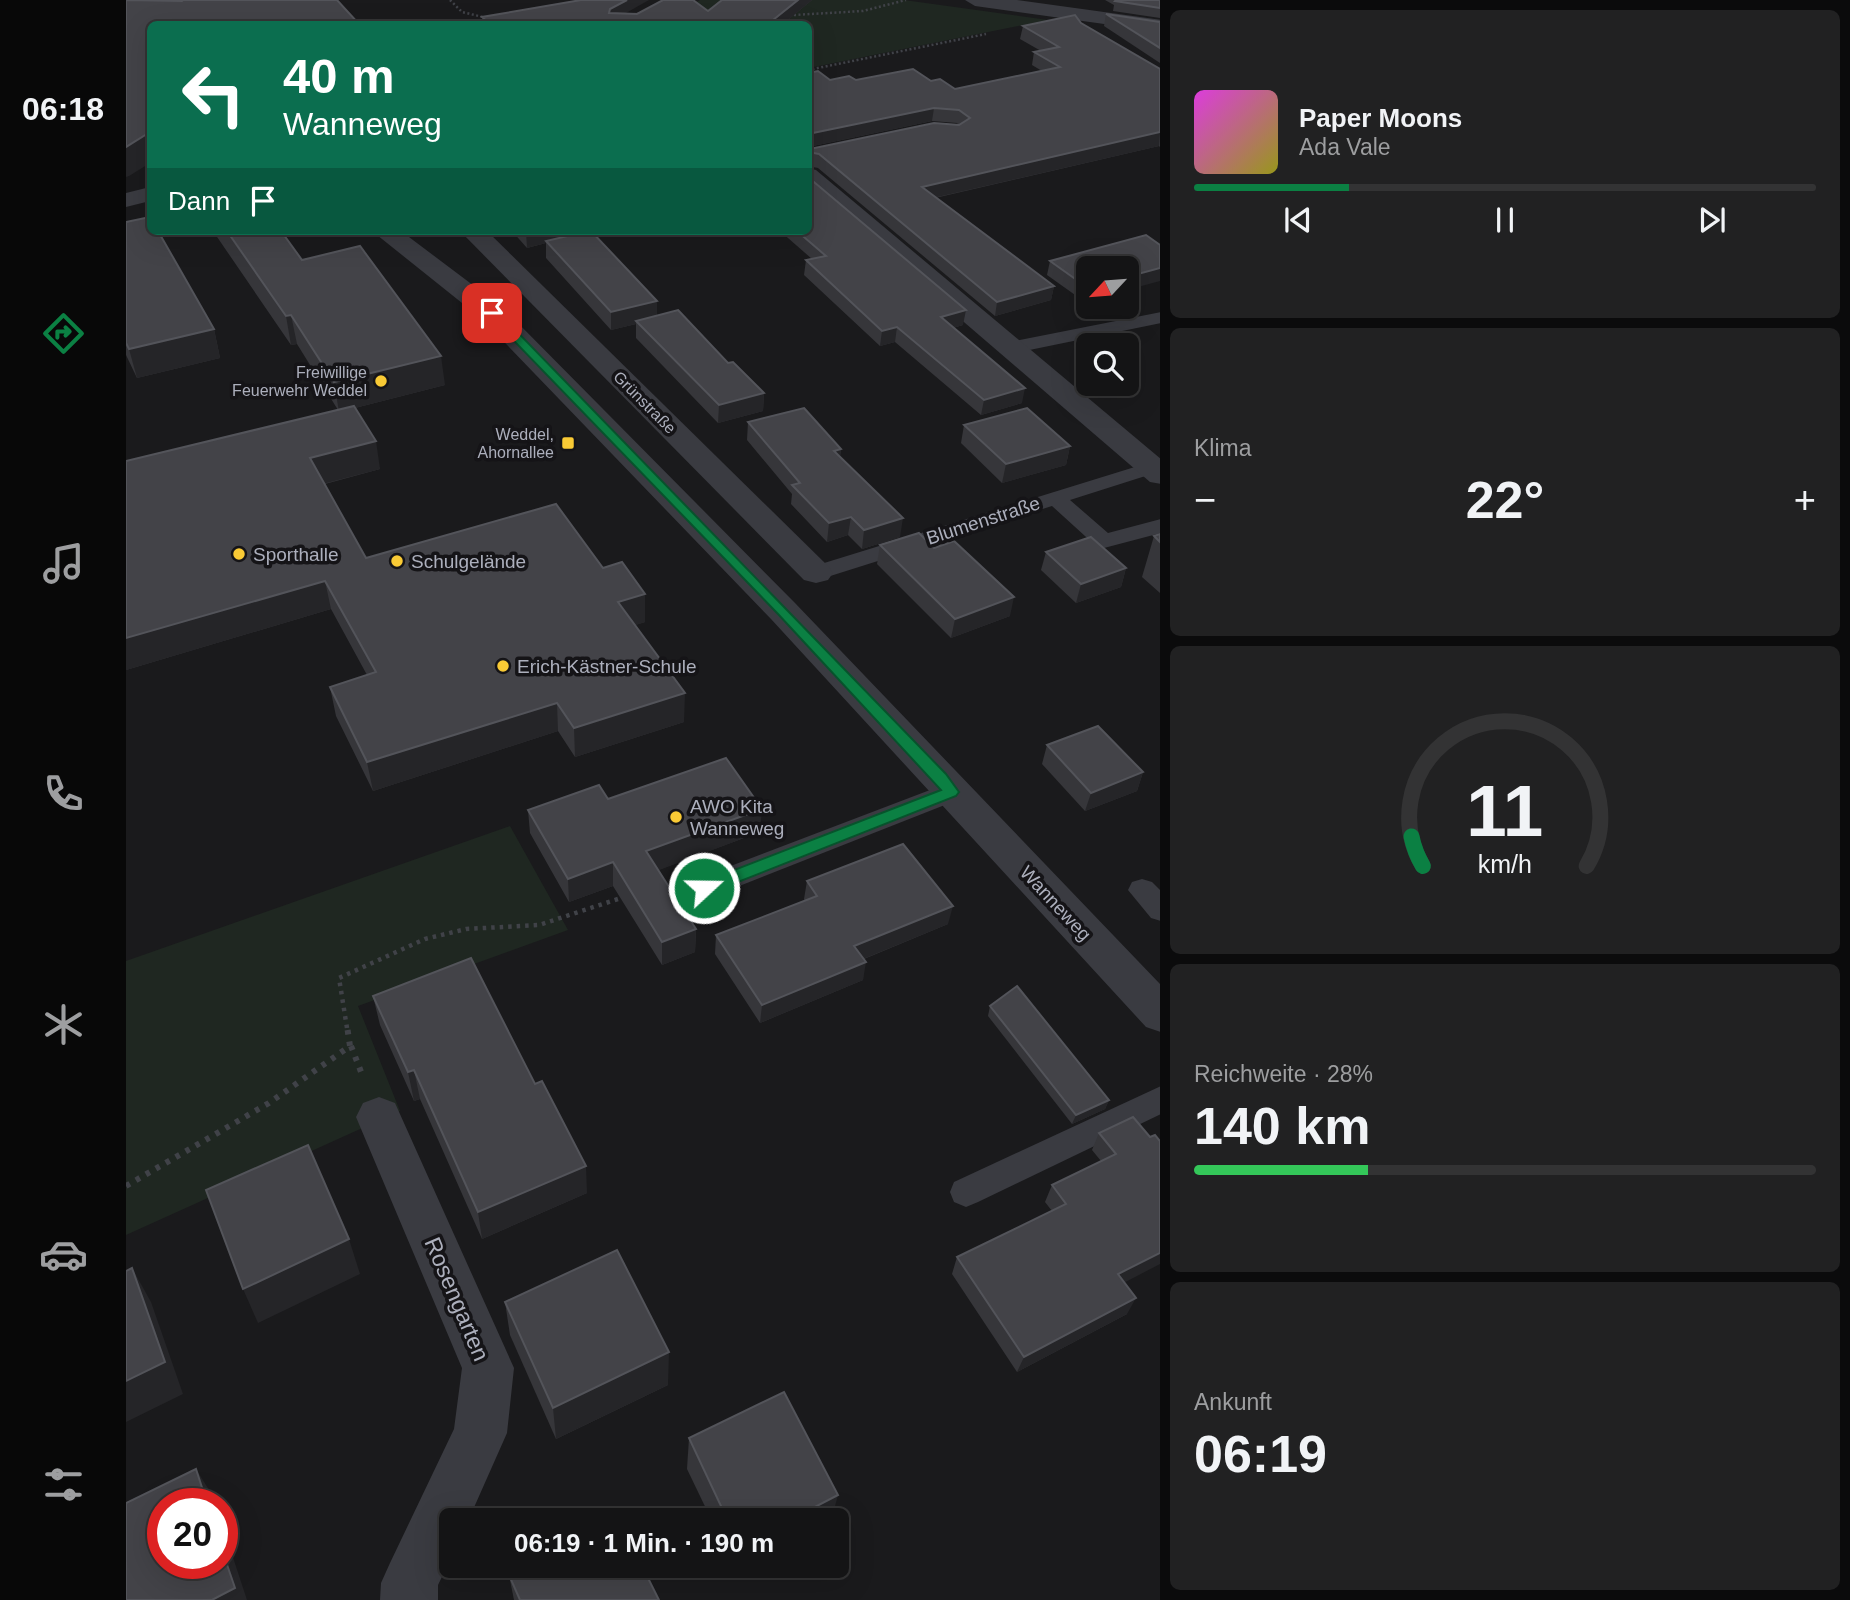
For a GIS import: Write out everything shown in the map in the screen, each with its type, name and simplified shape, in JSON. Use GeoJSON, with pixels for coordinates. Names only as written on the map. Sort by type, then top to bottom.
{"type":"FeatureCollection","features":[{"type":"Feature","properties":{"kind":"street"},"geometry":{"type":"LineString","coordinates":[[975,0],[1160,26]]}},
{"type":"Feature","properties":{"kind":"street"},"geometry":{"type":"LineString","coordinates":[[1074,13],[1077,21],[1097,36]]}},
{"type":"Feature","properties":{"kind":"street","name":"Blumenstraße"},"geometry":{"type":"LineString","coordinates":[[812,178],[1156,471]]}},
{"type":"Feature","properties":{"kind":"street"},"geometry":{"type":"LineString","coordinates":[[126,200],[147,195]]}},
{"type":"Feature","properties":{"kind":"street","name":"Wanneweg"},"geometry":{"type":"LineString","coordinates":[[389,235],[492,313],[783,611],[1160,1014]]}},
{"type":"Feature","properties":{"kind":"street","name":"Grünstraße"},"geometry":{"type":"LineString","coordinates":[[478,235],[816,573]]}},
{"type":"Feature","properties":{"kind":"street","name":"Rosengarten"},"geometry":{"type":"LineString","coordinates":[[379,1117],[488,1368],[481,1433],[410,1583],[410,1600]]}},
{"type":"Feature","properties":{"kind":"lane"},"geometry":{"type":"LineString","coordinates":[[1010,348],[1160,317]]}},
{"type":"Feature","properties":{"kind":"lane","name":"Blumenstraße"},"geometry":{"type":"LineString","coordinates":[[816,573],[1054,497],[1156,471]]}},
{"type":"Feature","properties":{"kind":"lane"},"geometry":{"type":"LineString","coordinates":[[1054,497],[1104,541],[1160,526]]}},
{"type":"Feature","properties":{"kind":"lane"},"geometry":{"type":"LineString","coordinates":[[704,888],[951,792]]}},
{"type":"Feature","properties":{"kind":"lane"},"geometry":{"type":"LineString","coordinates":[[966,1192],[1160,1099]]}},
{"type":"Feature","properties":{"kind":"path"},"geometry":{"type":"LineString","coordinates":[[450,1],[460,0]]}},
{"type":"Feature","properties":{"kind":"path"},"geometry":{"type":"LineString","coordinates":[[794,15],[863,10],[906,0]]}},
{"type":"Feature","properties":{"kind":"path"},"geometry":{"type":"LineString","coordinates":[[450,1],[462,12],[488,18]]}},
{"type":"Feature","properties":{"kind":"path"},"geometry":{"type":"LineString","coordinates":[[812,69],[995,33]]}},
{"type":"Feature","properties":{"kind":"path"},"geometry":{"type":"LineString","coordinates":[[126,1186],[269,1103],[350,1046],[339,978],[425,939],[466,929],[539,925],[627,896]]}},
{"type":"Feature","properties":{"kind":"shaded area"},"geometry":{"type":"Polygon","coordinates":[[[700,0],[904,0],[1048,20],[812,67],[812,21],[710,21],[689,6],[700,0]]]}},
{"type":"Feature","properties":{"kind":"shaded area"},"geometry":{"type":"Polygon","coordinates":[[[510,826],[568,930],[358,1006],[400,1111],[126,1235],[126,961],[510,826]]]}},
{"type":"Feature","properties":{"kind":"building"},"geometry":{"type":"Polygon","coordinates":[[[126,0],[337,0],[356,21],[147,21],[147,134],[126,147],[126,0]]]}},
{"type":"Feature","properties":{"kind":"building"},"geometry":{"type":"Polygon","coordinates":[[[581,0],[627,0],[610,9],[609,13],[637,14],[663,0],[693,0],[708,11],[722,0],[798,0],[772,21],[487,21],[482,17],[581,0]]]}},
{"type":"Feature","properties":{"kind":"building"},"geometry":{"type":"Polygon","coordinates":[[[1160,0],[1160,8],[1115,1],[1160,0]]]}},
{"type":"Feature","properties":{"kind":"building"},"geometry":{"type":"Polygon","coordinates":[[[1106,14],[1160,22],[1160,48],[1106,14]]]}},
{"type":"Feature","properties":{"kind":"building"},"geometry":{"type":"Polygon","coordinates":[[[1075,15],[1081,23],[1160,69],[1160,132],[922,187],[1054,286],[997,302],[819,154],[812,153],[812,149],[934,123],[959,125],[970,118],[959,110],[934,108],[812,133],[812,72],[818,71],[830,80],[849,76],[856,80],[913,69],[931,81],[940,79],[955,89],[1060,67],[1034,52],[1059,47],[1023,26],[1075,15]]]}},
{"type":"Feature","properties":{"kind":"building"},"geometry":{"type":"Polygon","coordinates":[[[812,180],[966,310],[941,317],[1025,388],[984,400],[897,327],[882,331],[806,260],[826,256],[802,235],[812,235],[812,180]]]}},
{"type":"Feature","properties":{"kind":"building"},"geometry":{"type":"Polygon","coordinates":[[[147,218],[147,235],[160,235],[214,329],[129,349],[126,343],[126,222],[147,218]]]}},
{"type":"Feature","properties":{"kind":"building"},"geometry":{"type":"Polygon","coordinates":[[[230,235],[284,235],[302,260],[360,246],[441,356],[334,382],[291,315],[286,316],[230,235]]]}},
{"type":"Feature","properties":{"kind":"building"},"geometry":{"type":"Polygon","coordinates":[[[573,235],[595,235],[657,301],[611,312],[546,241],[573,235]]]}},
{"type":"Feature","properties":{"kind":"building"},"geometry":{"type":"Polygon","coordinates":[[[1146,235],[1160,245],[1160,268],[1139,274],[1139,256],[1076,256],[1076,279],[1050,261],[1146,235]]]}},
{"type":"Feature","properties":{"kind":"building"},"geometry":{"type":"Polygon","coordinates":[[[678,310],[728,363],[733,362],[764,393],[719,405],[636,321],[678,310]]]}},
{"type":"Feature","properties":{"kind":"building"},"geometry":{"type":"Polygon","coordinates":[[[354,406],[376,441],[310,458],[366,558],[556,504],[603,568],[622,562],[645,594],[618,602],[685,693],[574,728],[557,703],[367,762],[330,687],[376,672],[325,581],[126,638],[126,461],[354,406]]]}},
{"type":"Feature","properties":{"kind":"building"},"geometry":{"type":"Polygon","coordinates":[[[804,408],[841,449],[834,451],[903,518],[864,530],[851,517],[829,523],[792,485],[800,483],[748,422],[804,408]]]}},
{"type":"Feature","properties":{"kind":"building"},"geometry":{"type":"Polygon","coordinates":[[[1027,408],[1070,446],[1006,464],[964,425],[1027,408]]]}},
{"type":"Feature","properties":{"kind":"building"},"geometry":{"type":"Polygon","coordinates":[[[919,533],[934,548],[954,541],[1014,597],[955,619],[880,545],[919,533]]]}},
{"type":"Feature","properties":{"kind":"building"},"geometry":{"type":"Polygon","coordinates":[[[1091,537],[1126,568],[1081,584],[1046,552],[1091,537]]]}},
{"type":"Feature","properties":{"kind":"building"},"geometry":{"type":"Polygon","coordinates":[[[1098,726],[1143,772],[1091,793],[1047,745],[1098,726]]]}},
{"type":"Feature","properties":{"kind":"building"},"geometry":{"type":"Polygon","coordinates":[[[726,758],[762,809],[646,851],[696,929],[662,942],[613,862],[568,879],[528,810],[599,785],[608,799],[726,758]]]}},
{"type":"Feature","properties":{"kind":"building"},"geometry":{"type":"Polygon","coordinates":[[[903,844],[953,906],[854,946],[866,962],[762,1005],[716,935],[817,896],[807,881],[903,844]]]}},
{"type":"Feature","properties":{"kind":"building"},"geometry":{"type":"Polygon","coordinates":[[[471,958],[535,1084],[542,1081],[586,1166],[478,1212],[414,1070],[408,1072],[373,996],[471,958]]]}},
{"type":"Feature","properties":{"kind":"building"},"geometry":{"type":"Polygon","coordinates":[[[1017,986],[1109,1100],[1076,1115],[990,1006],[1017,986]]]}},
{"type":"Feature","properties":{"kind":"building"},"geometry":{"type":"Polygon","coordinates":[[[1133,1117],[1150,1137],[1155,1135],[1160,1141],[1160,1253],[1118,1274],[1136,1298],[1024,1357],[957,1257],[1066,1204],[1052,1185],[1116,1154],[1099,1133],[1133,1117]]]}},
{"type":"Feature","properties":{"kind":"building"},"geometry":{"type":"Polygon","coordinates":[[[308,1145],[349,1239],[243,1289],[206,1190],[308,1145]]]}},
{"type":"Feature","properties":{"kind":"building"},"geometry":{"type":"Polygon","coordinates":[[[617,1250],[669,1352],[553,1408],[505,1302],[617,1250]]]}},
{"type":"Feature","properties":{"kind":"building"},"geometry":{"type":"Polygon","coordinates":[[[132,1268],[165,1362],[126,1381],[126,1271],[132,1268]]]}},
{"type":"Feature","properties":{"kind":"building"},"geometry":{"type":"Polygon","coordinates":[[[784,1392],[838,1495],[813,1508],[722,1508],[689,1438],[784,1392]]]}},
{"type":"Feature","properties":{"kind":"building"},"geometry":{"type":"Polygon","coordinates":[[[196,1469],[202,1488],[157,1488],[196,1469]]]}},
{"type":"Feature","properties":{"kind":"building"},"geometry":{"type":"Polygon","coordinates":[[[147,1493],[147,1579],[232,1579],[235,1588],[212,1600],[126,1600],[126,1503],[147,1493]]]}},
{"type":"Feature","properties":{"kind":"building"},"geometry":{"type":"Polygon","coordinates":[[[510,1578],[648,1578],[659,1600],[520,1600],[510,1578]]]}},
{"type":"Feature","properties":{"kind":"place","name":"Freiwillige Feuerwehr Weddel"},"geometry":{"type":"Point","coordinates":[381,381]}},
{"type":"Feature","properties":{"kind":"place","name":"Weddel, Ahornallee"},"geometry":{"type":"Point","coordinates":[568,443]}},
{"type":"Feature","properties":{"kind":"place","name":"Sporthalle"},"geometry":{"type":"Point","coordinates":[239,554]}},
{"type":"Feature","properties":{"kind":"place","name":"Schulgelände"},"geometry":{"type":"Point","coordinates":[397,561]}},
{"type":"Feature","properties":{"kind":"place","name":"Erich-Kästner-Schule"},"geometry":{"type":"Point","coordinates":[503,666]}},
{"type":"Feature","properties":{"kind":"place","name":"AWO Kita Wanneweg"},"geometry":{"type":"Point","coordinates":[676,817]}},
{"type":"Feature","properties":{"kind":"route"},"geometry":{"type":"LineString","coordinates":[[492,313],[783,611],[941,778],[951,792],[704,888]]}}]}
